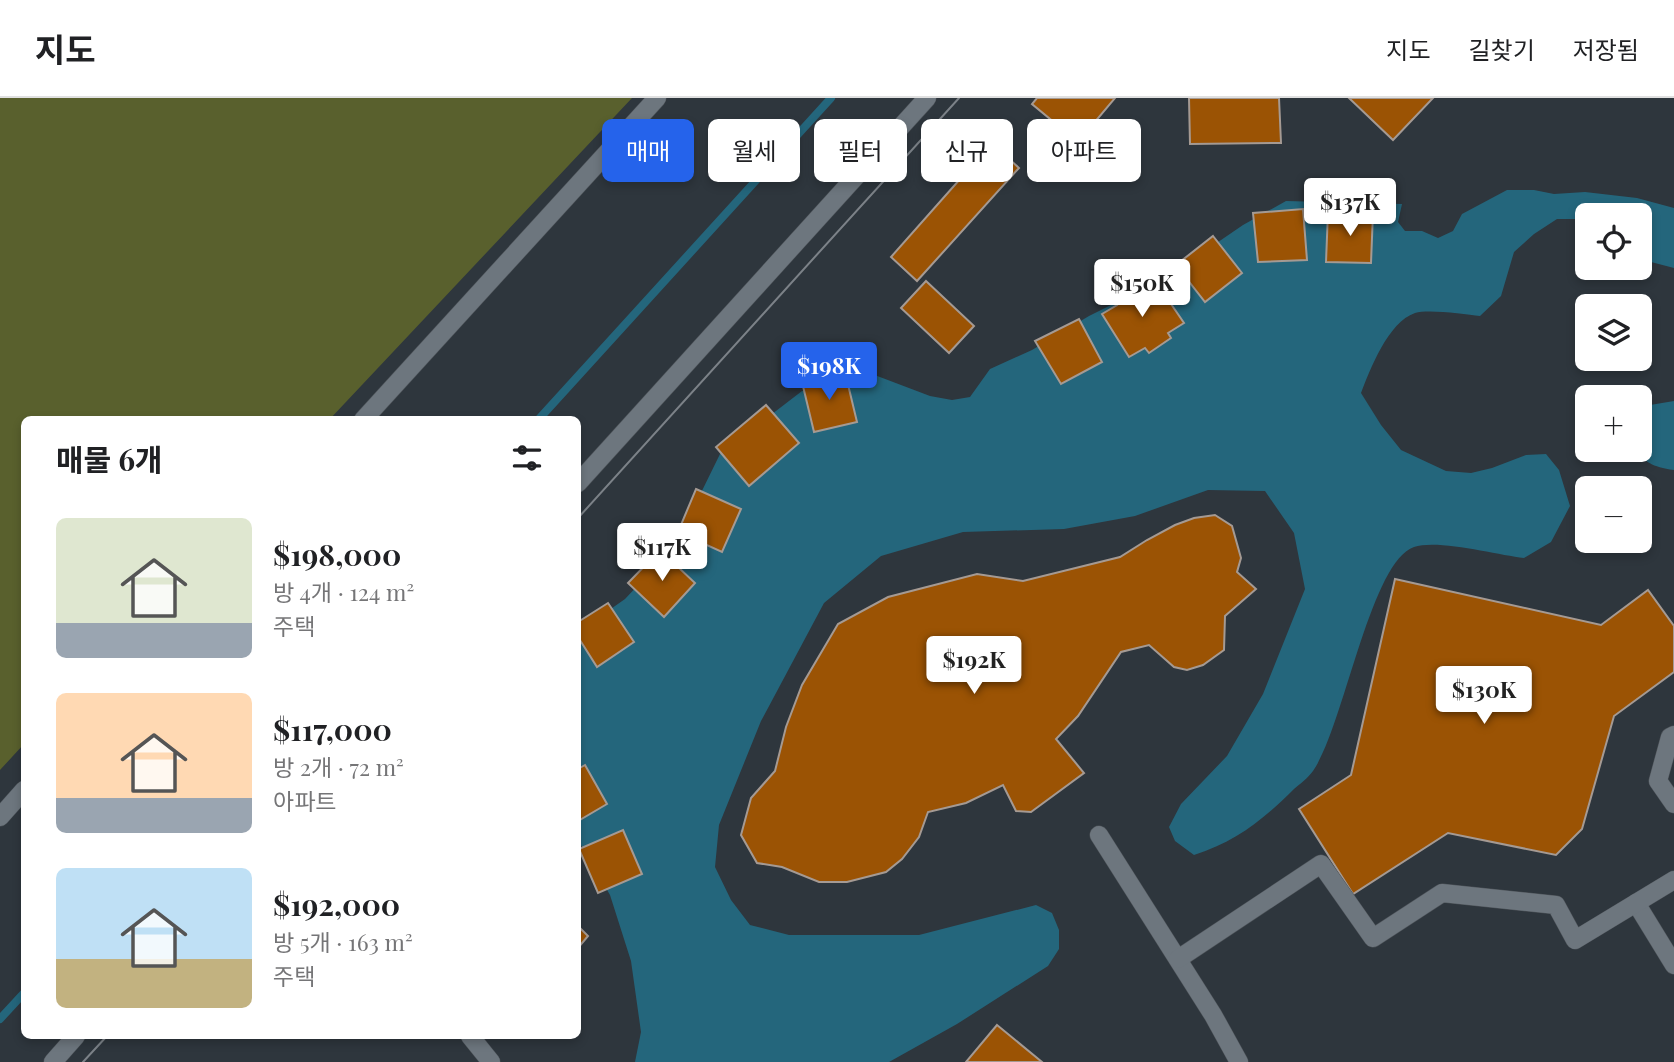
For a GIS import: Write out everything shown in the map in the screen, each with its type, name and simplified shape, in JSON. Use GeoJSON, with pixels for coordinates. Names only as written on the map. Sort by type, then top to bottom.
{"type":"FeatureCollection","features":[{"type":"Feature","properties":{"kind":"street"},"geometry":{"type":"LineString","coordinates":[[367,416],[657,98]]}},
{"type":"Feature","properties":{"kind":"street"},"geometry":{"type":"LineString","coordinates":[[581,480],[927,98]]}},
{"type":"Feature","properties":{"kind":"street"},"geometry":{"type":"LineString","coordinates":[[1674,735],[1670,737],[1658,781],[1674,804]]}},
{"type":"Feature","properties":{"kind":"street"},"geometry":{"type":"LineString","coordinates":[[0,817],[21,793]]}},
{"type":"Feature","properties":{"kind":"street"},"geometry":{"type":"LineString","coordinates":[[1100,835],[1239,1062]]}},
{"type":"Feature","properties":{"kind":"street"},"geometry":{"type":"LineString","coordinates":[[1178,960],[1321,864],[1373,938],[1442,893],[1556,905],[1575,940],[1674,880]]}},
{"type":"Feature","properties":{"kind":"street"},"geometry":{"type":"LineString","coordinates":[[1636,904],[1674,965]]}},
{"type":"Feature","properties":{"kind":"street"},"geometry":{"type":"LineString","coordinates":[[53,1062],[73,1039]]}},
{"type":"Feature","properties":{"kind":"street"},"geometry":{"type":"LineString","coordinates":[[472,1039],[491,1062]]}},
{"type":"Feature","properties":{"kind":"green space"},"geometry":{"type":"Polygon","coordinates":[[[0,98],[632,98],[612,119],[602,119],[602,130],[333,416],[21,416],[21,747],[0,770],[0,98]]]}},
{"type":"Feature","properties":{"kind":"water"},"geometry":{"type":"Polygon","coordinates":[[[1507,190],[1534,190],[1554,194],[1585,192],[1637,198],[1674,208],[1674,268],[1652,262],[1652,203],[1575,203],[1575,219],[1557,219],[1534,234],[1514,252],[1501,296],[1480,316],[1429,312],[1415,313],[1405,318],[1388,336],[1361,393],[1401,450],[1446,471],[1471,473],[1526,455],[1546,454],[1559,470],[1570,506],[1551,542],[1524,558],[1468,548],[1425,545],[1414,547],[1398,559],[1384,582],[1371,613],[1336,720],[1313,771],[1248,829],[1223,844],[1194,855],[1175,841],[1169,827],[1181,804],[1227,756],[1263,694],[1305,589],[1294,533],[1265,491],[1208,490],[1135,516],[1064,529],[963,532],[881,556],[824,603],[761,721],[719,825],[715,867],[731,900],[750,925],[789,935],[919,935],[1036,905],[1052,913],[1059,930],[1059,949],[1048,966],[957,1024],[889,1062],[635,1062],[641,1032],[631,961],[610,895],[581,845],[581,630],[625,599],[675,546],[720,454],[802,391],[872,374],[930,396],[952,400],[970,397],[990,369],[1032,350],[1089,316],[1167,277],[1243,225],[1286,201],[1402,204],[1398,222],[1405,231],[1422,231],[1438,238],[1453,231],[1462,214],[1507,190]]]}},
{"type":"Feature","properties":{"kind":"water"},"geometry":{"type":"Polygon","coordinates":[[[1674,401],[1674,470],[1649,462],[1652,462],[1652,405],[1674,401]]]}},
{"type":"Feature","properties":{"kind":"building"},"geometry":{"type":"Polygon","coordinates":[[[1037,98],[1115,98],[1097,119],[1050,119],[1032,104],[1037,98]]]}},
{"type":"Feature","properties":{"kind":"building"},"geometry":{"type":"Polygon","coordinates":[[[1189,98],[1279,98],[1281,143],[1190,144],[1189,98]]]}},
{"type":"Feature","properties":{"kind":"building"},"geometry":{"type":"Polygon","coordinates":[[[1349,98],[1433,98],[1393,140],[1349,98]]]}},
{"type":"Feature","properties":{"kind":"building"},"geometry":{"type":"Polygon","coordinates":[[[1013,162],[1019,168],[1013,175],[1013,162]]]}},
{"type":"Feature","properties":{"kind":"building"},"geometry":{"type":"Polygon","coordinates":[[[957,182],[1006,182],[917,281],[891,257],[957,182]]]}},
{"type":"Feature","properties":{"kind":"building"},"geometry":{"type":"Polygon","coordinates":[[[1303,209],[1307,260],[1258,262],[1253,213],[1303,209]]]}},
{"type":"Feature","properties":{"kind":"building"},"geometry":{"type":"Polygon","coordinates":[[[1328,212],[1373,213],[1371,263],[1326,262],[1328,212]]]}},
{"type":"Feature","properties":{"kind":"building"},"geometry":{"type":"Polygon","coordinates":[[[1213,236],[1242,273],[1205,302],[1176,265],[1213,236]]]}},
{"type":"Feature","properties":{"kind":"building"},"geometry":{"type":"Polygon","coordinates":[[[926,281],[974,326],[949,353],[901,308],[926,281]]]}},
{"type":"Feature","properties":{"kind":"building"},"geometry":{"type":"Polygon","coordinates":[[[1156,282],[1184,323],[1168,333],[1171,338],[1149,353],[1145,348],[1129,357],[1102,314],[1117,305],[1113,297],[1134,285],[1138,292],[1156,282]]]}},
{"type":"Feature","properties":{"kind":"building"},"geometry":{"type":"Polygon","coordinates":[[[1079,319],[1102,362],[1061,384],[1035,341],[1079,319]]]}},
{"type":"Feature","properties":{"kind":"building"},"geometry":{"type":"Polygon","coordinates":[[[845,372],[857,422],[814,432],[802,382],[845,372]]]}},
{"type":"Feature","properties":{"kind":"building"},"geometry":{"type":"Polygon","coordinates":[[[766,405],[799,443],[749,486],[716,447],[766,405]]]}},
{"type":"Feature","properties":{"kind":"building"},"geometry":{"type":"Polygon","coordinates":[[[696,489],[741,509],[722,552],[678,532],[696,489]]]}},
{"type":"Feature","properties":{"kind":"building"},"geometry":{"type":"Polygon","coordinates":[[[1215,515],[1232,526],[1241,558],[1237,572],[1256,589],[1225,616],[1224,650],[1203,665],[1187,670],[1174,667],[1149,645],[1121,652],[1078,716],[1056,739],[1084,773],[1031,812],[1016,811],[1003,785],[966,803],[928,812],[919,837],[902,859],[886,872],[847,882],[819,882],[782,867],[757,863],[741,835],[751,798],[775,771],[786,727],[802,685],[838,624],[888,597],[977,574],[1023,581],[1120,557],[1175,525],[1194,518],[1215,515]]]}},
{"type":"Feature","properties":{"kind":"building"},"geometry":{"type":"Polygon","coordinates":[[[660,550],[695,583],[664,617],[628,583],[660,550]]]}},
{"type":"Feature","properties":{"kind":"building"},"geometry":{"type":"Polygon","coordinates":[[[1395,579],[1601,625],[1648,590],[1674,626],[1674,672],[1614,716],[1582,829],[1556,855],[1448,833],[1353,894],[1299,809],[1351,775],[1395,579]]]}},
{"type":"Feature","properties":{"kind":"building"},"geometry":{"type":"Polygon","coordinates":[[[608,603],[634,642],[597,667],[581,642],[581,620],[608,603]]]}},
{"type":"Feature","properties":{"kind":"building"},"geometry":{"type":"Polygon","coordinates":[[[585,765],[607,804],[581,819],[581,767],[585,765]]]}},
{"type":"Feature","properties":{"kind":"building"},"geometry":{"type":"Polygon","coordinates":[[[623,830],[642,874],[598,893],[581,848],[623,830]]]}},
{"type":"Feature","properties":{"kind":"building"},"geometry":{"type":"Polygon","coordinates":[[[581,929],[588,936],[581,944],[581,929]]]}},
{"type":"Feature","properties":{"kind":"building"},"geometry":{"type":"Polygon","coordinates":[[[997,1025],[1042,1062],[966,1062],[997,1025]]]}},
{"type":"Feature","properties":{"kind":"waterway"},"geometry":{"type":"LineString","coordinates":[[542,416],[831,98]]}},
{"type":"Feature","properties":{"kind":"waterway"},"geometry":{"type":"LineString","coordinates":[[0,1019],[21,996]]}},
{"type":"Feature","properties":{"kind":"tram line"},"geometry":{"type":"LineString","coordinates":[[581,515],[959,98]]}},
{"type":"Feature","properties":{"kind":"tram line"},"geometry":{"type":"LineString","coordinates":[[83,1062],[104,1039]]}}]}
